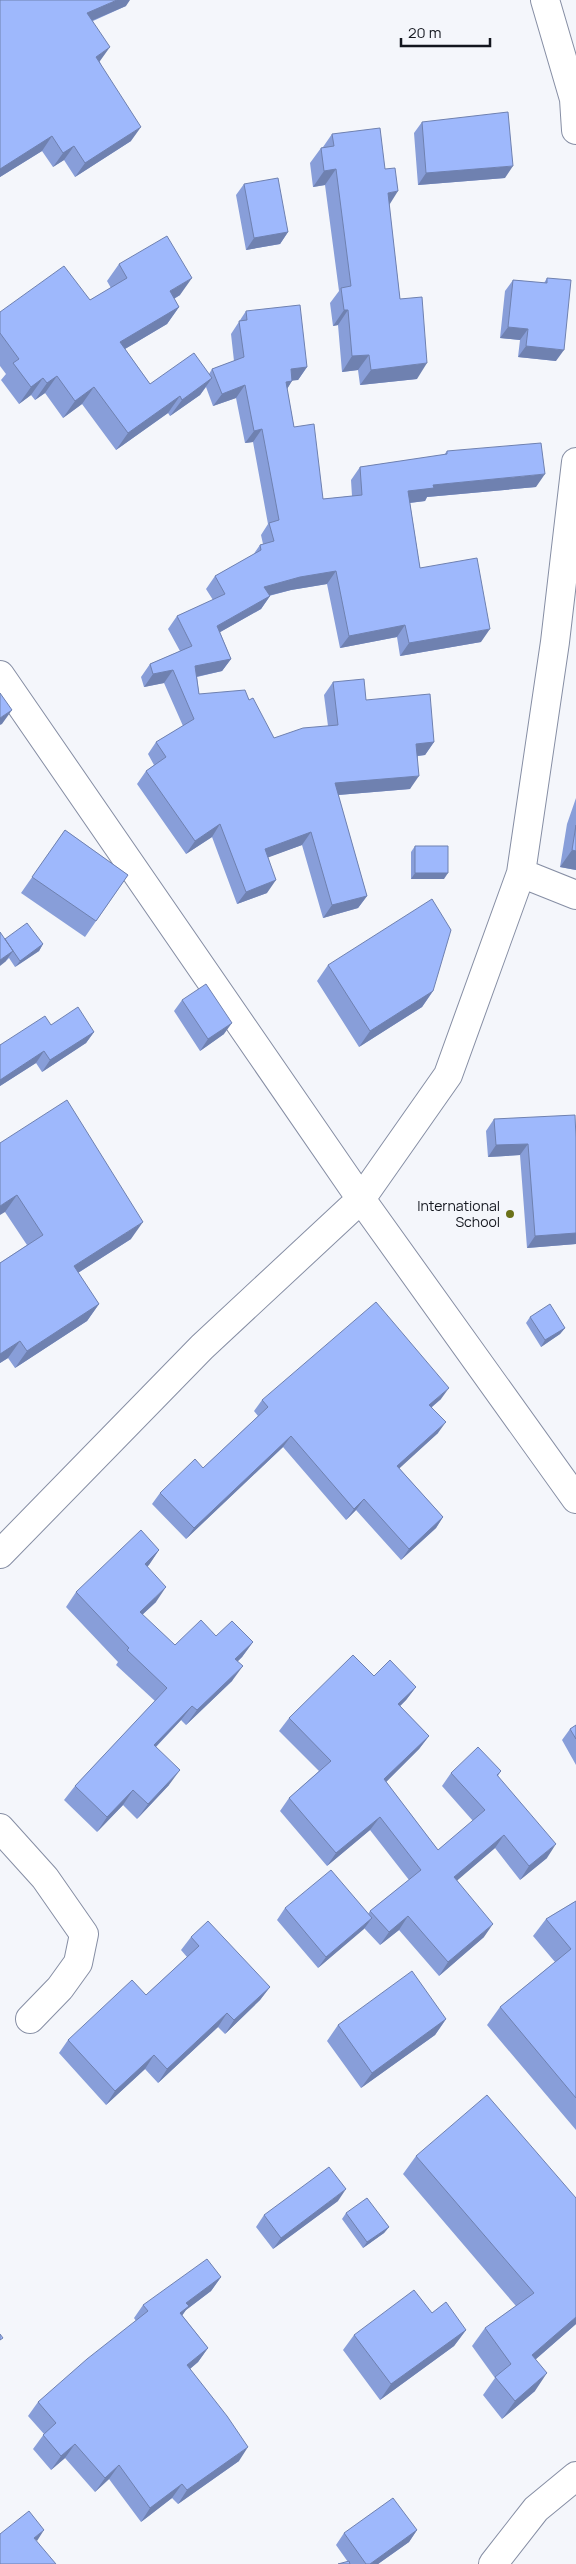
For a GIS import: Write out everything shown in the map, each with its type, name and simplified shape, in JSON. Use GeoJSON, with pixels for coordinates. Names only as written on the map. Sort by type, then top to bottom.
{"type":"FeatureCollection","features":[{"type":"Feature","properties":{"kind":"street"},"geometry":{"type":"LineString","coordinates":[[545,0],[574,99],[576,130]]}},
{"type":"Feature","properties":{"kind":"street"},"geometry":{"type":"LineString","coordinates":[[0,1554],[202,1347],[361,1199],[448,1075],[521,873],[555,642],[576,462]]}},
{"type":"Feature","properties":{"kind":"street"},"geometry":{"type":"LineString","coordinates":[[0,675],[361,1199],[576,1499]]}},
{"type":"Feature","properties":{"kind":"street"},"geometry":{"type":"LineString","coordinates":[[521,873],[576,895]]}},
{"type":"Feature","properties":{"kind":"street"},"geometry":{"type":"LineString","coordinates":[[0,1828],[45,1878],[84,1934],[78,1963],[60,1988],[30,2019]]}},
{"type":"Feature","properties":{"kind":"street"},"geometry":{"type":"LineString","coordinates":[[493,2564],[536,2509],[576,2476]]}},
{"type":"Feature","properties":{"kind":"building"},"geometry":{"type":"Polygon","coordinates":[[[0,0],[117,0],[87,13],[110,47],[96,57],[141,127],[85,163],[74,146],[63,153],[52,136],[0,169],[0,0]]]}},
{"type":"Feature","properties":{"kind":"building"},"geometry":{"type":"Polygon","coordinates":[[[508,112],[513,166],[426,173],[422,122],[508,112]]]}},
{"type":"Feature","properties":{"kind":"building"},"geometry":{"type":"Polygon","coordinates":[[[380,128],[385,169],[395,168],[398,191],[388,193],[400,299],[422,297],[427,363],[371,370],[369,355],[352,356],[348,310],[344,310],[341,288],[351,286],[336,169],[324,171],[321,148],[334,146],[332,134],[380,128]]]}},
{"type":"Feature","properties":{"kind":"building"},"geometry":{"type":"Polygon","coordinates":[[[278,178],[288,232],[254,238],[244,184],[278,178]]]}},
{"type":"Feature","properties":{"kind":"building"},"geometry":{"type":"Polygon","coordinates":[[[167,236],[192,278],[170,291],[179,307],[120,342],[150,384],[194,353],[212,378],[182,400],[180,396],[128,433],[94,387],[75,401],[57,376],[47,383],[43,378],[31,387],[13,363],[19,359],[0,333],[0,312],[64,266],[90,300],[127,278],[119,264],[167,236]]]}},
{"type":"Feature","properties":{"kind":"building"},"geometry":{"type":"Polygon","coordinates":[[[547,278],[571,280],[564,350],[526,346],[528,329],[508,327],[513,280],[547,283],[547,278]]]}},
{"type":"Feature","properties":{"kind":"building"},"geometry":{"type":"Polygon","coordinates":[[[300,305],[307,367],[291,369],[292,381],[286,382],[294,427],[314,424],[323,499],[362,495],[360,467],[447,454],[447,451],[541,443],[545,474],[433,485],[434,488],[408,491],[420,568],[477,558],[490,629],[409,643],[405,625],[349,636],[336,571],[300,577],[264,587],[270,596],[217,626],[231,659],[195,666],[199,694],[245,690],[249,700],[253,698],[274,738],[303,728],[338,725],[333,682],[364,679],[366,700],[430,694],[434,742],[416,744],[419,776],[335,783],[367,896],[332,905],[311,832],[265,849],[276,880],[246,892],[220,824],[195,841],[146,771],[166,757],[156,742],[194,719],[173,670],[153,674],[150,664],[192,646],[177,616],[225,594],[215,576],[261,550],[260,545],[274,541],[269,523],[279,520],[262,429],[254,431],[245,385],[222,394],[212,369],[244,357],[239,321],[247,320],[246,311],[300,305]]]}},
{"type":"Feature","properties":{"kind":"building"},"geometry":{"type":"Polygon","coordinates":[[[0,693],[12,710],[0,718],[0,693]]]}},
{"type":"Feature","properties":{"kind":"building"},"geometry":{"type":"Polygon","coordinates":[[[576,825],[576,851],[572,850],[576,825]]]}},
{"type":"Feature","properties":{"kind":"building"},"geometry":{"type":"Polygon","coordinates":[[[65,830],[128,875],[96,921],[32,877],[65,830]]]}},
{"type":"Feature","properties":{"kind":"building"},"geometry":{"type":"Polygon","coordinates":[[[415,846],[448,846],[448,873],[415,873],[415,846]]]}},
{"type":"Feature","properties":{"kind":"building"},"geometry":{"type":"Polygon","coordinates":[[[432,899],[451,930],[433,991],[370,1031],[328,965],[432,899]]]}},
{"type":"Feature","properties":{"kind":"building"},"geometry":{"type":"Polygon","coordinates":[[[27,923],[43,944],[20,961],[5,939],[27,923]]]}},
{"type":"Feature","properties":{"kind":"building"},"geometry":{"type":"Polygon","coordinates":[[[0,932],[13,951],[0,960],[0,932]]]}},
{"type":"Feature","properties":{"kind":"building"},"geometry":{"type":"Polygon","coordinates":[[[206,984],[232,1023],[208,1039],[182,1000],[206,984]]]}},
{"type":"Feature","properties":{"kind":"building"},"geometry":{"type":"Polygon","coordinates":[[[78,1007],[94,1032],[50,1060],[44,1051],[0,1080],[0,1045],[45,1016],[51,1025],[78,1007]]]}},
{"type":"Feature","properties":{"kind":"building"},"geometry":{"type":"Polygon","coordinates":[[[67,1100],[143,1222],[74,1266],[99,1304],[27,1351],[20,1341],[0,1354],[0,1263],[43,1235],[17,1195],[0,1206],[0,1143],[67,1100]]]}},
{"type":"Feature","properties":{"kind":"building"},"geometry":{"type":"Polygon","coordinates":[[[575,1115],[576,1233],[535,1236],[528,1144],[496,1145],[494,1119],[575,1115]]]}},
{"type":"Feature","properties":{"kind":"building"},"geometry":{"type":"Polygon","coordinates":[[[376,1302],[449,1388],[429,1405],[446,1422],[397,1466],[443,1517],[409,1549],[364,1499],[354,1509],[291,1436],[194,1528],[160,1493],[195,1459],[203,1468],[268,1407],[262,1400],[376,1302]]]}},
{"type":"Feature","properties":{"kind":"building"},"geometry":{"type":"Polygon","coordinates":[[[550,1304],[565,1328],[545,1340],[530,1317],[550,1304]]]}},
{"type":"Feature","properties":{"kind":"building"},"geometry":{"type":"Polygon","coordinates":[[[141,1530],[159,1550],[145,1564],[166,1587],[140,1612],[175,1645],[201,1620],[216,1636],[232,1621],[253,1642],[235,1659],[243,1666],[197,1710],[192,1706],[154,1745],[180,1770],[148,1804],[133,1790],[107,1817],[75,1786],[167,1688],[127,1650],[129,1648],[76,1592],[141,1530]]]}},
{"type":"Feature","properties":{"kind":"building"},"geometry":{"type":"Polygon","coordinates":[[[353,1655],[374,1676],[390,1660],[416,1687],[398,1704],[429,1736],[384,1779],[438,1850],[485,1810],[451,1773],[478,1747],[501,1771],[497,1775],[556,1844],[529,1866],[504,1835],[454,1877],[493,1924],[448,1962],[408,1916],[389,1932],[370,1911],[421,1870],[380,1817],[336,1853],[289,1798],[331,1761],[289,1718],[353,1655]]]}},
{"type":"Feature","properties":{"kind":"building"},"geometry":{"type":"Polygon","coordinates":[[[576,1725],[576,1739],[570,1729],[576,1725]]]}},
{"type":"Feature","properties":{"kind":"building"},"geometry":{"type":"Polygon","coordinates":[[[331,1870],[372,1918],[326,1957],[285,1908],[331,1870]]]}},
{"type":"Feature","properties":{"kind":"building"},"geometry":{"type":"Polygon","coordinates":[[[576,1901],[576,2098],[500,2007],[571,1949],[546,1919],[576,1901]]]}},
{"type":"Feature","properties":{"kind":"building"},"geometry":{"type":"Polygon","coordinates":[[[208,1921],[270,1987],[234,2020],[227,2013],[167,2069],[154,2055],[115,2091],[68,2040],[132,1980],[146,1995],[199,1946],[191,1937],[208,1921]]]}},
{"type":"Feature","properties":{"kind":"building"},"geometry":{"type":"Polygon","coordinates":[[[412,1971],[446,2019],[372,2073],[338,2025],[412,1971]]]}},
{"type":"Feature","properties":{"kind":"building"},"geometry":{"type":"Polygon","coordinates":[[[487,2095],[576,2198],[576,2317],[532,2355],[547,2373],[515,2401],[495,2377],[511,2364],[485,2328],[534,2293],[416,2156],[487,2095]]]}},
{"type":"Feature","properties":{"kind":"building"},"geometry":{"type":"Polygon","coordinates":[[[329,2167],[346,2189],[281,2238],[264,2215],[329,2167]]]}},
{"type":"Feature","properties":{"kind":"building"},"geometry":{"type":"Polygon","coordinates":[[[367,2198],[389,2227],[367,2242],[346,2213],[367,2198]]]}},
{"type":"Feature","properties":{"kind":"building"},"geometry":{"type":"Polygon","coordinates":[[[207,2259],[221,2277],[186,2303],[189,2306],[180,2313],[208,2348],[187,2365],[227,2416],[248,2447],[187,2490],[182,2484],[150,2508],[119,2465],[105,2478],[75,2444],[61,2456],[43,2435],[56,2423],[38,2402],[87,2359],[148,2311],[143,2305],[207,2259]]]}},
{"type":"Feature","properties":{"kind":"building"},"geometry":{"type":"Polygon","coordinates":[[[414,2290],[432,2313],[446,2302],[466,2330],[391,2384],[354,2335],[414,2290]]]}},
{"type":"Feature","properties":{"kind":"building"},"geometry":{"type":"Polygon","coordinates":[[[393,2498],[417,2530],[370,2564],[366,2564],[344,2533],[393,2498]]]}},
{"type":"Feature","properties":{"kind":"building"},"geometry":{"type":"Polygon","coordinates":[[[29,2511],[44,2530],[34,2538],[56,2564],[0,2564],[0,2534],[29,2511]]]}},
{"type":"Feature","properties":{"kind":"building"},"geometry":{"type":"Polygon","coordinates":[[[349,2561],[350,2564],[338,2564],[349,2561]]]}},
{"type":"Feature","properties":{"kind":"place","name":"International School"},"geometry":{"type":"Point","coordinates":[510,1214]}}]}
